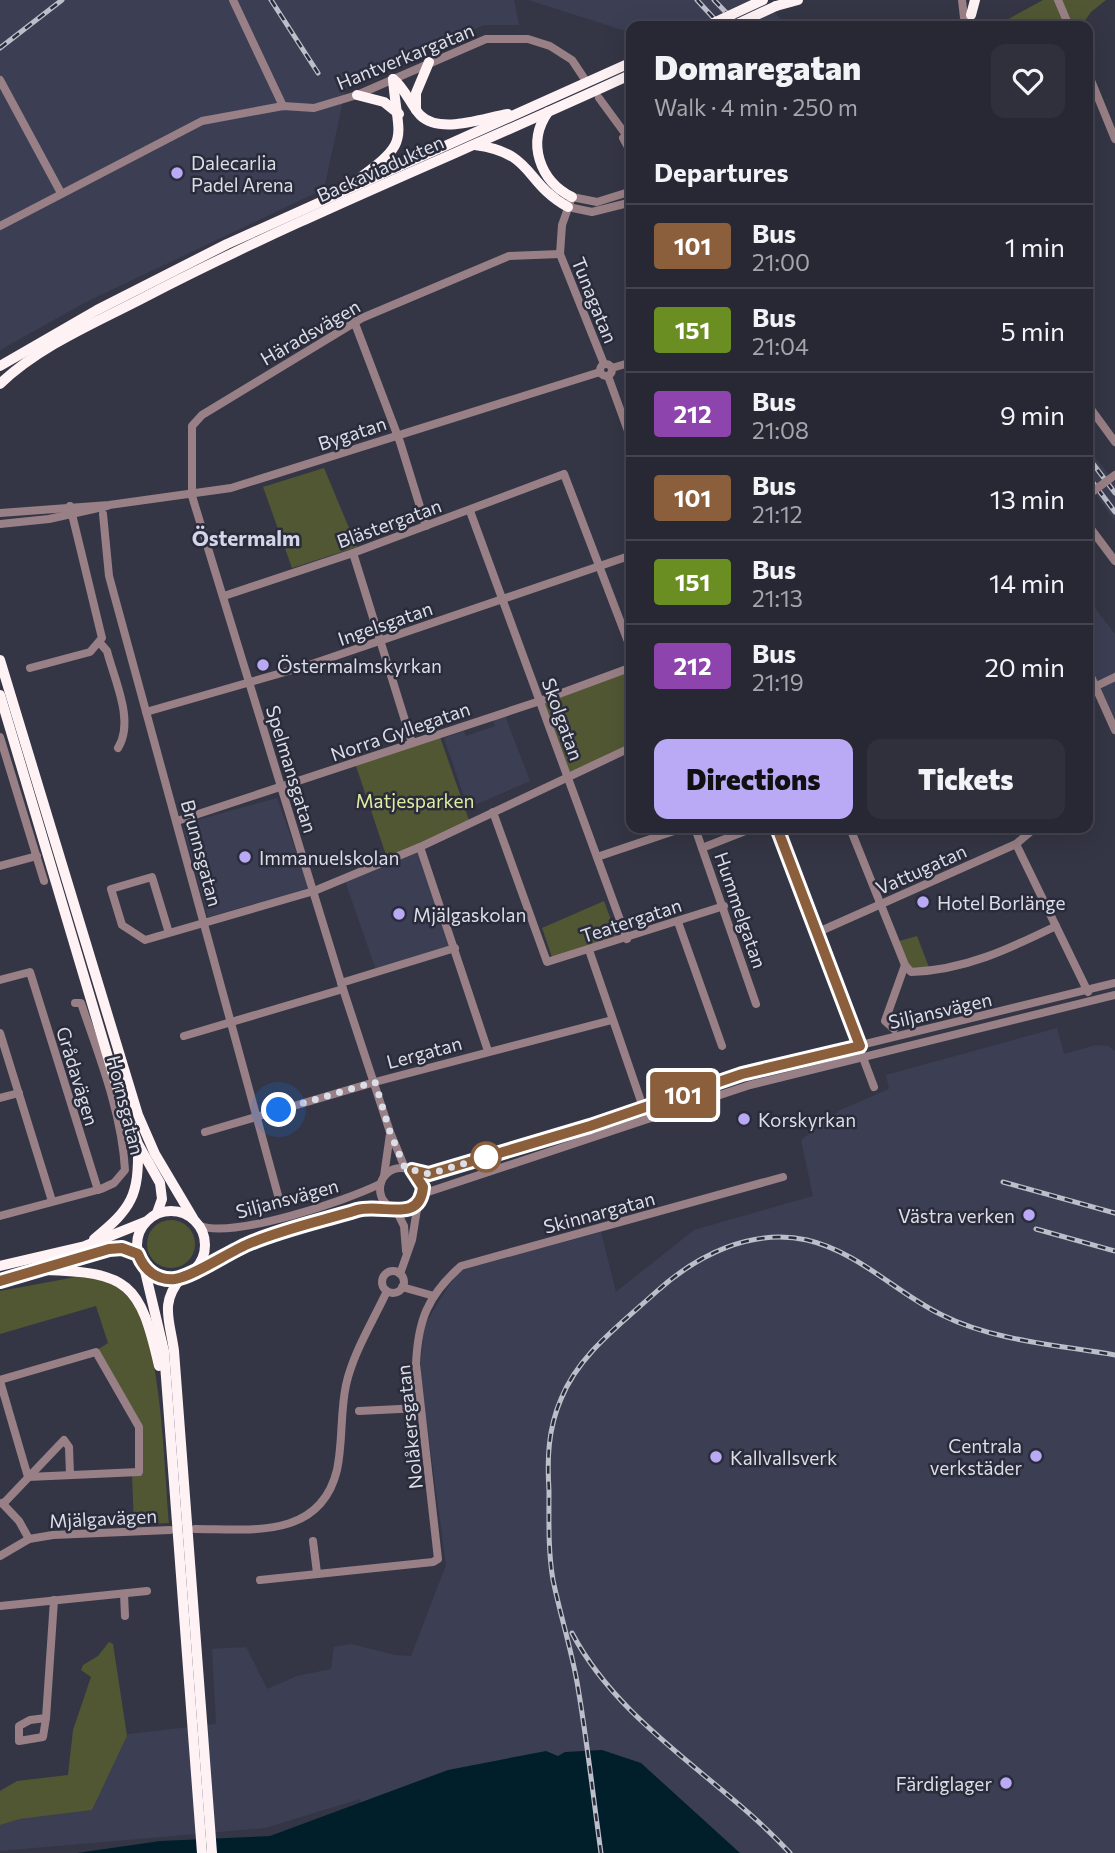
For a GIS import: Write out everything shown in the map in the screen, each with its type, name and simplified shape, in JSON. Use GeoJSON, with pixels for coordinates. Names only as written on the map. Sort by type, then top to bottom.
{"type":"FeatureCollection","features":[{"type":"Feature","properties":{"kind":"highway"},"geometry":{"type":"LineString","coordinates":[[718,21],[763,0]]}},
{"type":"Feature","properties":{"kind":"highway"},"geometry":{"type":"LineString","coordinates":[[744,21],[788,0]]}},
{"type":"Feature","properties":{"kind":"highway"},"geometry":{"type":"LineString","coordinates":[[776,6],[798,0]]}},
{"type":"Feature","properties":{"kind":"highway"},"geometry":{"type":"LineString","coordinates":[[968,21],[972,0]]}},
{"type":"Feature","properties":{"kind":"highway"},"geometry":{"type":"LineString","coordinates":[[416,110],[416,93],[429,62]]}},
{"type":"Feature","properties":{"kind":"highway","name":"Backaviadukten"},"geometry":{"type":"LineString","coordinates":[[0,366],[31,346],[165,275],[337,194],[626,65]]}},
{"type":"Feature","properties":{"kind":"highway","name":"Backaviadukten"},"geometry":{"type":"LineString","coordinates":[[0,384],[35,358],[169,285],[626,77]]}},
{"type":"Feature","properties":{"kind":"highway"},"geometry":{"type":"LineString","coordinates":[[393,79],[416,110],[428,121],[446,125],[521,113]]}},
{"type":"Feature","properties":{"kind":"highway"},"geometry":{"type":"LineString","coordinates":[[337,194],[389,155],[400,132],[393,79]]}},
{"type":"Feature","properties":{"kind":"highway"},"geometry":{"type":"LineString","coordinates":[[357,95],[384,102],[399,114]]}},
{"type":"Feature","properties":{"kind":"highway"},"geometry":{"type":"LineString","coordinates":[[548,113],[538,131],[538,158],[553,184],[570,202]]}},
{"type":"Feature","properties":{"kind":"highway"},"geometry":{"type":"LineString","coordinates":[[475,145],[515,156],[548,193],[570,202]]}},
{"type":"Feature","properties":{"kind":"highway"},"geometry":{"type":"LineString","coordinates":[[0,660],[138,1115],[155,1154],[196,1222],[205,1249],[195,1269],[182,1278],[169,1294],[167,1306],[174,1351],[197,1717],[202,1853]]}},
{"type":"Feature","properties":{"kind":"highway"},"geometry":{"type":"LineString","coordinates":[[0,695],[116,1084],[138,1144],[162,1190],[157,1213]]}},
{"type":"Feature","properties":{"kind":"highway"},"geometry":{"type":"LineString","coordinates":[[85,1246],[121,1216],[133,1200],[137,1179],[138,1144]]}},
{"type":"Feature","properties":{"kind":"highway"},"geometry":{"type":"LineString","coordinates":[[0,1266],[85,1246],[145,1222],[157,1213],[173,1210],[196,1222]]}},
{"type":"Feature","properties":{"kind":"highway"},"geometry":{"type":"LineString","coordinates":[[145,1222],[137,1237],[138,1254],[144,1266],[159,1324],[212,1853]]}},
{"type":"Feature","properties":{"kind":"highway"},"geometry":{"type":"LineString","coordinates":[[0,1281],[116,1248],[138,1254]]}},
{"type":"Feature","properties":{"kind":"highway"},"geometry":{"type":"LineString","coordinates":[[144,1266],[161,1278],[182,1278]]}},
{"type":"Feature","properties":{"kind":"highway"},"geometry":{"type":"LineString","coordinates":[[43,1270],[98,1273],[127,1286],[145,1314],[167,1399]]}},
{"type":"Feature","properties":{"kind":"street"},"geometry":{"type":"LineString","coordinates":[[233,0],[283,106]]}},
{"type":"Feature","properties":{"kind":"street"},"geometry":{"type":"LineString","coordinates":[[962,0],[967,21]]}},
{"type":"Feature","properties":{"kind":"street"},"geometry":{"type":"LineString","coordinates":[[1058,0],[1067,21]]}},
{"type":"Feature","properties":{"kind":"street","name":"Hantverkargatan"},"geometry":{"type":"LineString","coordinates":[[0,226],[202,121],[283,106],[314,107],[357,95],[486,39],[528,39],[562,52],[584,78]]}},
{"type":"Feature","properties":{"kind":"street"},"geometry":{"type":"LineString","coordinates":[[0,80],[61,193]]}},
{"type":"Feature","properties":{"kind":"street"},"geometry":{"type":"LineString","coordinates":[[1093,88],[1115,139]]}},
{"type":"Feature","properties":{"kind":"street"},"geometry":{"type":"LineString","coordinates":[[599,98],[626,135]]}},
{"type":"Feature","properties":{"kind":"street"},"geometry":{"type":"LineString","coordinates":[[608,110],[626,143]]}},
{"type":"Feature","properties":{"kind":"street"},"geometry":{"type":"LineString","coordinates":[[570,202],[597,202],[626,192]]}},
{"type":"Feature","properties":{"kind":"street"},"geometry":{"type":"LineString","coordinates":[[570,202],[592,212],[626,204]]}},
{"type":"Feature","properties":{"kind":"street","name":"Tunagatan"},"geometry":{"type":"LineString","coordinates":[[570,202],[560,254],[626,425]]}},
{"type":"Feature","properties":{"kind":"street","name":"Häradsvägen"},"geometry":{"type":"LineString","coordinates":[[192,496],[190,448],[195,421],[354,321],[509,256],[560,254]]}},
{"type":"Feature","properties":{"kind":"street"},"geometry":{"type":"LineString","coordinates":[[354,321],[397,435],[426,526]]}},
{"type":"Feature","properties":{"kind":"street","name":"Bygatan"},"geometry":{"type":"LineString","coordinates":[[0,524],[108,505],[192,496],[231,488],[626,364]]}},
{"type":"Feature","properties":{"kind":"street"},"geometry":{"type":"LineString","coordinates":[[1093,412],[1115,442]]}},
{"type":"Feature","properties":{"kind":"street","name":"Blästergatan"},"geometry":{"type":"LineString","coordinates":[[224,596],[353,553],[564,474],[598,565]]}},
{"type":"Feature","properties":{"kind":"street"},"geometry":{"type":"LineString","coordinates":[[1093,491],[1115,475]]}},
{"type":"Feature","properties":{"kind":"street","name":"Spelmansgatan"},"geometry":{"type":"LineString","coordinates":[[192,496],[342,986],[390,1132],[409,1169]]}},
{"type":"Feature","properties":{"kind":"street"},"geometry":{"type":"LineString","coordinates":[[30,668],[90,652],[100,643],[102,632],[71,511]]}},
{"type":"Feature","properties":{"kind":"street","name":"Bygatan"},"geometry":{"type":"LineString","coordinates":[[0,513],[71,511]]}},
{"type":"Feature","properties":{"kind":"street","name":"Skolgatan"},"geometry":{"type":"LineString","coordinates":[[470,511],[627,939]]}},
{"type":"Feature","properties":{"kind":"street","name":"Brunnsgatan"},"geometry":{"type":"LineString","coordinates":[[103,514],[109,576],[279,1199]]}},
{"type":"Feature","properties":{"kind":"street"},"geometry":{"type":"LineString","coordinates":[[1093,532],[1115,561]]}},
{"type":"Feature","properties":{"kind":"street"},"geometry":{"type":"LineString","coordinates":[[353,553],[378,641],[412,743]]}},
{"type":"Feature","properties":{"kind":"street","name":"Ingelsgatan"},"geometry":{"type":"LineString","coordinates":[[146,712],[250,684],[626,557]]}},
{"type":"Feature","properties":{"kind":"street"},"geometry":{"type":"LineString","coordinates":[[598,565],[626,637]]}},
{"type":"Feature","properties":{"kind":"street"},"geometry":{"type":"LineString","coordinates":[[100,643],[107,651],[125,720],[125,735],[118,748]]}},
{"type":"Feature","properties":{"kind":"street","name":"Norra Gyllegatan"},"geometry":{"type":"LineString","coordinates":[[177,821],[540,701],[626,669]]}},
{"type":"Feature","properties":{"kind":"street"},"geometry":{"type":"LineString","coordinates":[[1093,688],[1115,677]]}},
{"type":"Feature","properties":{"kind":"street"},"geometry":{"type":"LineString","coordinates":[[1093,691],[1115,730]]}},
{"type":"Feature","properties":{"kind":"street"},"geometry":{"type":"LineString","coordinates":[[0,737],[44,881]]}},
{"type":"Feature","properties":{"kind":"street"},"geometry":{"type":"LineString","coordinates":[[169,933],[152,877],[111,889],[122,925],[145,940],[314,891],[420,847],[626,750]]}},
{"type":"Feature","properties":{"kind":"street","name":"Teatergatan"},"geometry":{"type":"LineString","coordinates":[[493,811],[547,962],[627,939],[724,906]]}},
{"type":"Feature","properties":{"kind":"street"},"geometry":{"type":"LineString","coordinates":[[597,857],[667,833]]}},
{"type":"Feature","properties":{"kind":"street","name":"Hummelgatan"},"geometry":{"type":"LineString","coordinates":[[697,833],[756,1004]]}},
{"type":"Feature","properties":{"kind":"street"},"geometry":{"type":"LineString","coordinates":[[702,848],[740,833]]}},
{"type":"Feature","properties":{"kind":"street"},"geometry":{"type":"LineString","coordinates":[[779,833],[874,1087]]}},
{"type":"Feature","properties":{"kind":"street"},"geometry":{"type":"LineString","coordinates":[[852,833],[905,965],[911,972],[962,966],[996,954],[1056,926]]}},
{"type":"Feature","properties":{"kind":"street","name":"Vattugatan"},"geometry":{"type":"LineString","coordinates":[[816,933],[1016,844],[1029,833]]}},
{"type":"Feature","properties":{"kind":"street"},"geometry":{"type":"LineString","coordinates":[[1016,844],[1092,1001]]}},
{"type":"Feature","properties":{"kind":"street"},"geometry":{"type":"LineString","coordinates":[[420,847],[488,1051]]}},
{"type":"Feature","properties":{"kind":"street"},"geometry":{"type":"LineString","coordinates":[[0,866],[37,856]]}},
{"type":"Feature","properties":{"kind":"street"},"geometry":{"type":"LineString","coordinates":[[678,922],[722,1045]]}},
{"type":"Feature","properties":{"kind":"street"},"geometry":{"type":"LineString","coordinates":[[184,1036],[232,1023],[455,948]]}},
{"type":"Feature","properties":{"kind":"street"},"geometry":{"type":"LineString","coordinates":[[589,950],[647,1119]]}},
{"type":"Feature","properties":{"kind":"street"},"geometry":{"type":"LineString","coordinates":[[894,1029],[885,1021],[905,965]]}},
{"type":"Feature","properties":{"kind":"street","name":"Grådavägen"},"geometry":{"type":"LineString","coordinates":[[0,980],[30,972],[97,1190]]}},
{"type":"Feature","properties":{"kind":"street","name":"Siljansvägen"},"geometry":{"type":"LineString","coordinates":[[409,1169],[429,1174],[644,1109],[742,1074],[1115,983]]}},
{"type":"Feature","properties":{"kind":"street","name":"Siljansvägen"},"geometry":{"type":"LineString","coordinates":[[422,1194],[750,1085],[1115,995]]}},
{"type":"Feature","properties":{"kind":"street","name":"Hornsgatan"},"geometry":{"type":"LineString","coordinates":[[0,1216],[97,1190],[114,1183],[125,1170],[124,1152],[106,1078],[81,1003],[75,1003]]}},
{"type":"Feature","properties":{"kind":"street","name":"Lergatan"},"geometry":{"type":"LineString","coordinates":[[205,1132],[375,1082],[612,1020]]}},
{"type":"Feature","properties":{"kind":"street"},"geometry":{"type":"LineString","coordinates":[[0,1033],[52,1201]]}},
{"type":"Feature","properties":{"kind":"street"},"geometry":{"type":"LineString","coordinates":[[0,1098],[19,1093]]}},
{"type":"Feature","properties":{"kind":"street","name":"Spelmansgatan"},"geometry":{"type":"LineString","coordinates":[[382,1180],[390,1132]]}},
{"type":"Feature","properties":{"kind":"street"},"geometry":{"type":"LineString","coordinates":[[402,1287],[400,1274],[412,1240],[422,1194],[421,1181],[409,1169],[394,1169],[382,1180],[382,1197],[404,1226],[405,1257]]}},
{"type":"Feature","properties":{"kind":"street","name":"Skinnargatan"},"geometry":{"type":"LineString","coordinates":[[434,1296],[444,1280],[461,1266],[783,1177]]}},
{"type":"Feature","properties":{"kind":"street","name":"Siljansvägen"},"geometry":{"type":"LineString","coordinates":[[196,1222],[229,1230],[348,1198],[382,1180]]}},
{"type":"Feature","properties":{"kind":"street"},"geometry":{"type":"LineString","coordinates":[[393,1209],[408,1210],[418,1203]]}},
{"type":"Feature","properties":{"kind":"street","name":"Siljansvägen"},"geometry":{"type":"LineString","coordinates":[[195,1269],[252,1242],[285,1231],[362,1209],[393,1209]]}},
{"type":"Feature","properties":{"kind":"street"},"geometry":{"type":"LineString","coordinates":[[387,1292],[382,1284],[383,1278],[389,1272],[400,1274]]}},
{"type":"Feature","properties":{"kind":"street"},"geometry":{"type":"LineString","coordinates":[[402,1287],[434,1296]]}},
{"type":"Feature","properties":{"kind":"street"},"geometry":{"type":"LineString","coordinates":[[387,1292],[397,1292],[402,1287]]}},
{"type":"Feature","properties":{"kind":"street"},"geometry":{"type":"LineString","coordinates":[[194,1529],[270,1529],[285,1526],[302,1518],[325,1499],[337,1468],[340,1415],[347,1380],[387,1292]]}},
{"type":"Feature","properties":{"kind":"street","name":"Nolåkersgatan"},"geometry":{"type":"LineString","coordinates":[[317,1573],[433,1562],[438,1559],[416,1364],[417,1335],[422,1316],[434,1296]]}},
{"type":"Feature","properties":{"kind":"street"},"geometry":{"type":"LineString","coordinates":[[96,1352],[139,1427],[139,1472],[27,1476],[0,1381],[96,1352]]}},
{"type":"Feature","properties":{"kind":"street"},"geometry":{"type":"LineString","coordinates":[[359,1411],[421,1408]]}},
{"type":"Feature","properties":{"kind":"street"},"geometry":{"type":"LineString","coordinates":[[29,1539],[19,1521],[1,1503],[64,1440],[69,1447],[70,1475]]}},
{"type":"Feature","properties":{"kind":"street","name":"Mjälgavägen"},"geometry":{"type":"LineString","coordinates":[[0,1556],[29,1539],[53,1535],[170,1530]]}},
{"type":"Feature","properties":{"kind":"street"},"geometry":{"type":"LineString","coordinates":[[260,1580],[317,1573],[313,1541]]}},
{"type":"Feature","properties":{"kind":"street"},"geometry":{"type":"LineString","coordinates":[[0,1606],[147,1591]]}},
{"type":"Feature","properties":{"kind":"street"},"geometry":{"type":"LineString","coordinates":[[124,1594],[125,1616]]}},
{"type":"Feature","properties":{"kind":"street"},"geometry":{"type":"LineString","coordinates":[[46,1718],[54,1601]]}},
{"type":"Feature","properties":{"kind":"shaded area"},"geometry":{"type":"Polygon","coordinates":[[[0,0],[514,0],[519,25],[484,25],[346,87],[324,189],[86,302],[0,350],[0,0]]]}},
{"type":"Feature","properties":{"kind":"shaded area"},"geometry":{"type":"Polygon","coordinates":[[[528,0],[762,0],[783,21],[626,21],[626,31],[528,0]]]}},
{"type":"Feature","properties":{"kind":"shaded area"},"geometry":{"type":"Polygon","coordinates":[[[1093,454],[1115,483],[1115,521],[1093,491],[1093,454]]]}},
{"type":"Feature","properties":{"kind":"shaded area"},"geometry":{"type":"Polygon","coordinates":[[[1093,605],[1115,634],[1115,730],[1096,687],[1093,688],[1093,605]]]}},
{"type":"Feature","properties":{"kind":"shaded area"},"geometry":{"type":"Polygon","coordinates":[[[505,716],[530,781],[468,808],[444,738],[464,731],[466,736],[495,726],[493,720],[505,716]]]}},
{"type":"Feature","properties":{"kind":"shaded area","name":"Immanuelskolan"},"geometry":{"type":"Polygon","coordinates":[[[277,798],[308,884],[306,889],[208,917],[184,830],[186,823],[277,798]]]}},
{"type":"Feature","properties":{"kind":"shaded area","name":"Mjälgaskolan"},"geometry":{"type":"Polygon","coordinates":[[[420,849],[453,947],[376,970],[345,881],[420,849]]]}},
{"type":"Feature","properties":{"kind":"shaded area"},"geometry":{"type":"Polygon","coordinates":[[[1057,1028],[1064,1054],[1096,1045],[1108,1046],[1115,1051],[1115,1853],[377,1853],[360,1799],[265,1828],[0,1851],[0,1825],[20,1819],[92,1810],[128,1734],[216,1724],[212,1649],[246,1647],[267,1689],[297,1676],[331,1669],[334,1647],[351,1644],[395,1655],[411,1656],[446,1565],[420,1371],[424,1326],[458,1271],[601,1232],[616,1292],[694,1230],[813,1196],[801,1140],[840,1110],[889,1089],[886,1075],[1057,1028]]]}},
{"type":"Feature","properties":{"kind":"shaded area"},"geometry":{"type":"Polygon","coordinates":[[[602,1750],[641,1763],[740,1853],[77,1853],[160,1841],[270,1836],[448,1770],[546,1751],[558,1756],[565,1752],[602,1750]]]}},
{"type":"Feature","properties":{"kind":"green space"},"geometry":{"type":"Polygon","coordinates":[[[1043,0],[1056,0],[1065,21],[1005,21],[1043,0]]]}},
{"type":"Feature","properties":{"kind":"green space"},"geometry":{"type":"Polygon","coordinates":[[[1058,0],[1106,0],[1085,21],[1067,21],[1058,0]]]}},
{"type":"Feature","properties":{"kind":"green space"},"geometry":{"type":"Polygon","coordinates":[[[324,468],[357,547],[292,568],[263,487],[324,468]]]}},
{"type":"Feature","properties":{"kind":"green space"},"geometry":{"type":"Polygon","coordinates":[[[626,669],[626,750],[568,777],[540,701],[626,669]]]}},
{"type":"Feature","properties":{"kind":"green space","name":"Matjesparken"},"geometry":{"type":"Polygon","coordinates":[[[439,734],[470,823],[388,861],[355,763],[439,734]]]}},
{"type":"Feature","properties":{"kind":"green space"},"geometry":{"type":"Polygon","coordinates":[[[604,901],[618,939],[553,960],[542,928],[604,901]]]}},
{"type":"Feature","properties":{"kind":"green space"},"geometry":{"type":"Polygon","coordinates":[[[917,936],[930,970],[911,972],[896,942],[917,936]]]}},
{"type":"Feature","properties":{"kind":"green space"},"geometry":{"type":"Polygon","coordinates":[[[171,1220],[188,1227],[195,1244],[188,1261],[171,1268],[154,1261],[147,1244],[154,1227],[171,1220]]]}},
{"type":"Feature","properties":{"kind":"green space"},"geometry":{"type":"Polygon","coordinates":[[[76,1277],[98,1279],[118,1286],[130,1296],[141,1316],[149,1341],[160,1405],[169,1523],[134,1525],[132,1475],[143,1475],[141,1427],[97,1350],[108,1343],[96,1306],[0,1334],[0,1291],[76,1277]]]}},
{"type":"Feature","properties":{"kind":"green space"},"geometry":{"type":"Polygon","coordinates":[[[109,1642],[113,1644],[127,1736],[92,1810],[20,1819],[0,1825],[0,1791],[17,1781],[68,1775],[73,1730],[91,1677],[81,1670],[83,1665],[98,1656],[109,1642]]]}},
{"type":"Feature","properties":{"kind":"railway"},"geometry":{"type":"LineString","coordinates":[[0,48],[62,0]]}},
{"type":"Feature","properties":{"kind":"railway"},"geometry":{"type":"LineString","coordinates":[[271,0],[318,73]]}},
{"type":"Feature","properties":{"kind":"railway"},"geometry":{"type":"LineString","coordinates":[[697,0],[716,21]]}},
{"type":"Feature","properties":{"kind":"railway"},"geometry":{"type":"LineString","coordinates":[[714,0],[734,21]]}},
{"type":"Feature","properties":{"kind":"railway"},"geometry":{"type":"LineString","coordinates":[[1093,464],[1115,493]]}},
{"type":"Feature","properties":{"kind":"railway"},"geometry":{"type":"LineString","coordinates":[[1093,483],[1115,512]]}},
{"type":"Feature","properties":{"kind":"railway"},"geometry":{"type":"LineString","coordinates":[[1003,1182],[1115,1213]]}},
{"type":"Feature","properties":{"kind":"railway"},"geometry":{"type":"LineString","coordinates":[[1036,1229],[1115,1251]]}},
{"type":"Feature","properties":{"kind":"railway"},"geometry":{"type":"LineString","coordinates":[[601,1853],[577,1682],[551,1569],[548,1467],[551,1433],[561,1399],[579,1368],[602,1341],[672,1279],[707,1256],[745,1241],[786,1237],[807,1240],[844,1254],[925,1306],[962,1324],[1027,1341],[1115,1355]]}},
{"type":"Feature","properties":{"kind":"railway"},"geometry":{"type":"LineString","coordinates":[[572,1633],[593,1666],[644,1724],[734,1800],[790,1853]]}},
{"type":"Feature","properties":{"kind":"bus line","name":"101"},"geometry":{"type":"LineString","coordinates":[[0,1281],[116,1248],[138,1254],[144,1266],[156,1276],[182,1278],[252,1242],[285,1231],[377,1206],[408,1210],[421,1199],[423,1187],[418,1175],[412,1170],[429,1174],[644,1109],[742,1074],[860,1046],[779,833]]}},
{"type":"Feature","properties":{"kind":"place","name":"Dalecarlia Padel Arena"},"geometry":{"type":"Point","coordinates":[177,173]}},
{"type":"Feature","properties":{"kind":"place","name":"Östermalmskyrkan"},"geometry":{"type":"Point","coordinates":[263,665]}},
{"type":"Feature","properties":{"kind":"place","name":"Immanuelskolan"},"geometry":{"type":"Point","coordinates":[245,857]}},
{"type":"Feature","properties":{"kind":"place","name":"Hotel Borlänge"},"geometry":{"type":"Point","coordinates":[923,902]}},
{"type":"Feature","properties":{"kind":"place","name":"Mjälgaskolan"},"geometry":{"type":"Point","coordinates":[399,914]}},
{"type":"Feature","properties":{"kind":"place","name":"Korskyrkan"},"geometry":{"type":"Point","coordinates":[744,1119]}},
{"type":"Feature","properties":{"kind":"place","name":"Västra verken"},"geometry":{"type":"Point","coordinates":[1029,1215]}},
{"type":"Feature","properties":{"kind":"place","name":"Centrala verkstäder"},"geometry":{"type":"Point","coordinates":[1036,1456]}},
{"type":"Feature","properties":{"kind":"place","name":"Kallvallsverk"},"geometry":{"type":"Point","coordinates":[716,1457]}},
{"type":"Feature","properties":{"kind":"place","name":"Färdiglager"},"geometry":{"type":"Point","coordinates":[1006,1783]}},
{"type":"Feature","properties":{"kind":"district","name":"Östermalm"},"geometry":{"type":"Point","coordinates":[246,537]}},
{"type":"Feature","properties":{"kind":"route"},"geometry":{"type":"LineString","coordinates":[[279,1110],[375,1082],[390,1132],[405,1168],[429,1174],[486,1157]]}}]}
